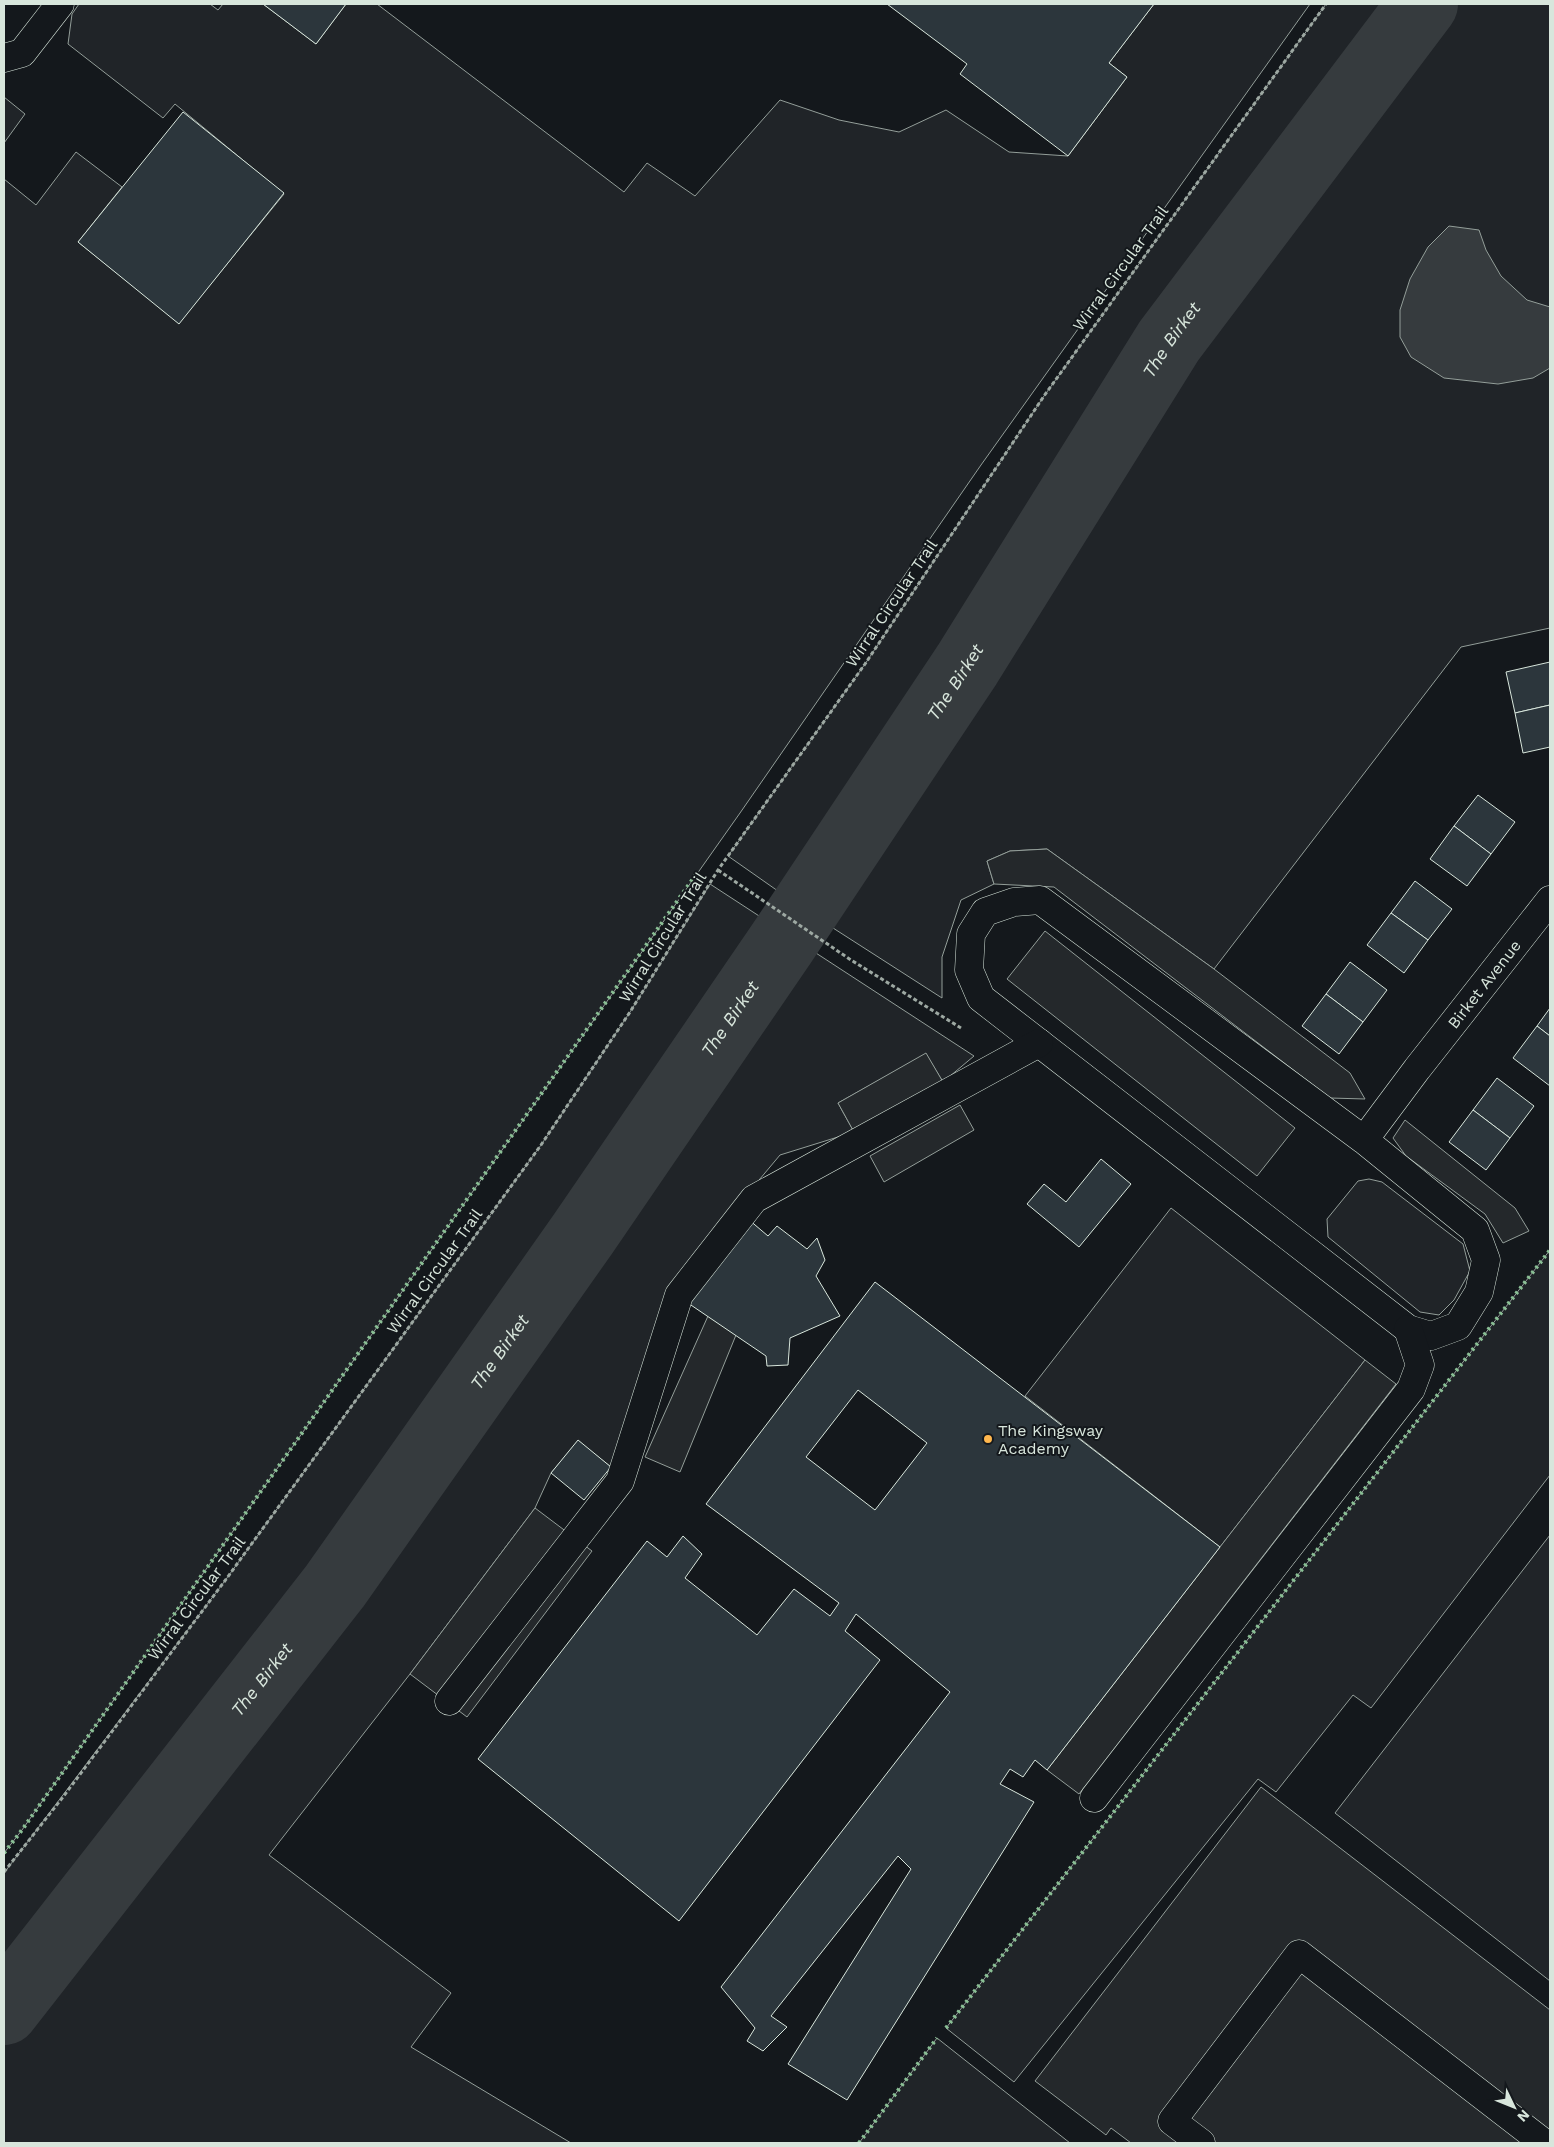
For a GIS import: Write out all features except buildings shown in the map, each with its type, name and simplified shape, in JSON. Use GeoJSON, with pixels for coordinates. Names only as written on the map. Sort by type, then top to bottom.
{"type":"FeatureCollection","features":[{"type":"Feature","properties":{"kind":"street"},"geometry":{"type":"LineString","coordinates":[[4,58],[22,53],[60,4]]}},
{"type":"Feature","properties":{"kind":"street"},"geometry":{"type":"LineString","coordinates":[[1040,900],[1364,1140],[1475,1230],[1486,1260],[1479,1292],[1458,1326],[1431,1336],[1408,1328],[1039,1043],[981,998],[969,970],[971,934],[986,912],[1014,902],[1040,900]]}},
{"type":"Feature","properties":{"kind":"street","name":"Birket Avenue"},"geometry":{"type":"LineString","coordinates":[[1364,1140],[1417,1069],[1550,900]]}},
{"type":"Feature","properties":{"kind":"street"},"geometry":{"type":"LineString","coordinates":[[449,1700],[620,1481],[679,1295],[754,1199],[1039,1043]]}},
{"type":"Feature","properties":{"kind":"street"},"geometry":{"type":"LineString","coordinates":[[1094,1798],[1411,1389],[1420,1365],[1408,1328]]}},
{"type":"Feature","properties":{"kind":"street"},"geometry":{"type":"LineString","coordinates":[[1201,2143],[1172,2121],[1299,1954],[1544,2143]]}},
{"type":"Feature","properties":{"kind":"path","name":"Wirral Circular Trail"},"geometry":{"type":"LineString","coordinates":[[4,1872],[69,1789],[224,1582],[540,1145],[630,1012],[718,870],[865,664],[1044,396],[1326,4]]}},
{"type":"Feature","properties":{"kind":"path"},"geometry":{"type":"LineString","coordinates":[[718,870],[852,960],[963,1030]]}},
{"type":"Feature","properties":{"kind":"shaded area"},"geometry":{"type":"Polygon","coordinates":[[[79,4],[210,4],[218,10],[223,4],[263,4],[316,44],[346,4],[377,4],[624,192],[647,163],[695,196],[780,100],[839,120],[899,132],[946,110],[1009,152],[1068,156],[1127,77],[1109,63],[1154,4],[1310,4],[981,465],[740,813],[4,1853],[4,179],[36,205],[76,152],[122,187],[78,242],[179,323],[284,194],[175,104],[163,118],[68,44],[72,14],[79,4]]]}},
{"type":"Feature","properties":{"kind":"shaded area"},"geometry":{"type":"Polygon","coordinates":[[[1326,4],[1550,4],[1550,628],[1461,647],[1214,969],[1047,849],[1010,851],[987,861],[994,884],[961,900],[942,957],[942,998],[805,910],[728,856],[865,664],[1044,396],[1326,4]]]}},
{"type":"Feature","properties":{"kind":"shaded area"},"geometry":{"type":"Polygon","coordinates":[[[4,97],[25,114],[4,143],[4,97]]]}},
{"type":"Feature","properties":{"kind":"shaded area"},"geometry":{"type":"Polygon","coordinates":[[[1449,226],[1479,230],[1486,250],[1501,276],[1527,300],[1550,307],[1550,368],[1533,378],[1498,384],[1444,378],[1411,357],[1400,337],[1400,310],[1410,279],[1428,247],[1449,226]]]}},
{"type":"Feature","properties":{"kind":"shaded area"},"geometry":{"type":"Polygon","coordinates":[[[1047,849],[1214,969],[1350,1073],[1365,1099],[1330,1098],[1054,887],[994,884],[987,861],[1010,851],[1047,849]]]}},
{"type":"Feature","properties":{"kind":"shaded area"},"geometry":{"type":"Polygon","coordinates":[[[710,884],[974,1056],[943,1082],[926,1054],[838,1103],[854,1132],[780,1155],[667,1290],[611,1467],[578,1441],[551,1473],[535,1508],[410,1674],[269,1855],[451,1993],[411,2047],[571,2143],[4,2143],[4,2010],[335,1586],[568,1254],[4,2007],[4,1873],[224,1582],[541,1145],[630,1012],[710,884]]]}},
{"type":"Feature","properties":{"kind":"shaded area"},"geometry":{"type":"Polygon","coordinates":[[[1045,931],[1295,1128],[1257,1176],[1007,979],[1045,931]]]}},
{"type":"Feature","properties":{"kind":"shaded area"},"geometry":{"type":"Polygon","coordinates":[[[926,1053],[943,1082],[854,1132],[838,1103],[926,1053]]]}},
{"type":"Feature","properties":{"kind":"shaded area"},"geometry":{"type":"Polygon","coordinates":[[[960,1105],[974,1130],[884,1182],[870,1156],[960,1105]]]}},
{"type":"Feature","properties":{"kind":"shaded area"},"geometry":{"type":"Polygon","coordinates":[[[1405,1120],[1515,1208],[1529,1231],[1503,1243],[1485,1214],[1406,1156],[1393,1138],[1405,1120]]]}},
{"type":"Feature","properties":{"kind":"shaded area"},"geometry":{"type":"Polygon","coordinates":[[[1369,1179],[1382,1182],[1463,1244],[1470,1271],[1454,1300],[1439,1315],[1420,1312],[1328,1237],[1327,1219],[1358,1181],[1369,1179]]]}},
{"type":"Feature","properties":{"kind":"shaded area"},"geometry":{"type":"Polygon","coordinates":[[[1171,1208],[1365,1360],[1220,1547],[1025,1396],[1171,1208]]]}},
{"type":"Feature","properties":{"kind":"shaded area"},"geometry":{"type":"Polygon","coordinates":[[[1550,1250],[1550,1475],[1371,1708],[1353,1695],[1276,1792],[1258,1779],[1014,2082],[946,2028],[1550,1250]]]}},
{"type":"Feature","properties":{"kind":"shaded area"},"geometry":{"type":"Polygon","coordinates":[[[708,1316],[736,1335],[680,1472],[645,1457],[708,1316]]]}},
{"type":"Feature","properties":{"kind":"shaded area"},"geometry":{"type":"Polygon","coordinates":[[[1365,1360],[1396,1384],[1079,1794],[1047,1770],[1365,1360]]]}},
{"type":"Feature","properties":{"kind":"shaded area"},"geometry":{"type":"Polygon","coordinates":[[[535,1508],[592,1551],[467,1717],[410,1674],[535,1508]]]}},
{"type":"Feature","properties":{"kind":"shaded area"},"geometry":{"type":"Polygon","coordinates":[[[1550,1535],[1550,1981],[1335,1813],[1550,1535]]]}},
{"type":"Feature","properties":{"kind":"shaded area"},"geometry":{"type":"Polygon","coordinates":[[[1261,1787],[1550,2010],[1550,2143],[1131,2143],[1111,2128],[1106,2135],[1035,2081],[1261,1787]]]}},
{"type":"Feature","properties":{"kind":"shaded area"},"geometry":{"type":"Polygon","coordinates":[[[937,2038],[1070,2143],[859,2143],[937,2038]]]}},
{"type":"Feature","properties":{"kind":"waterway","name":"The Birket"},"geometry":{"type":"LineString","coordinates":[[4,2010],[335,1586],[583,1234],[782,943],[967,665],[1169,341],[1423,4]]}},
{"type":"Feature","properties":{"kind":"hedge"},"geometry":{"type":"LineString","coordinates":[[4,1853],[697,873]]}},
{"type":"Feature","properties":{"kind":"hedge"},"geometry":{"type":"LineString","coordinates":[[946,2028],[1550,1250]]}},
{"type":"Feature","properties":{"kind":"hedge"},"geometry":{"type":"LineString","coordinates":[[859,2143],[937,2038]]}},
{"type":"Feature","properties":{"kind":"place","name":"The Kingsway Academy"},"geometry":{"type":"Point","coordinates":[988,1439]}}]}
